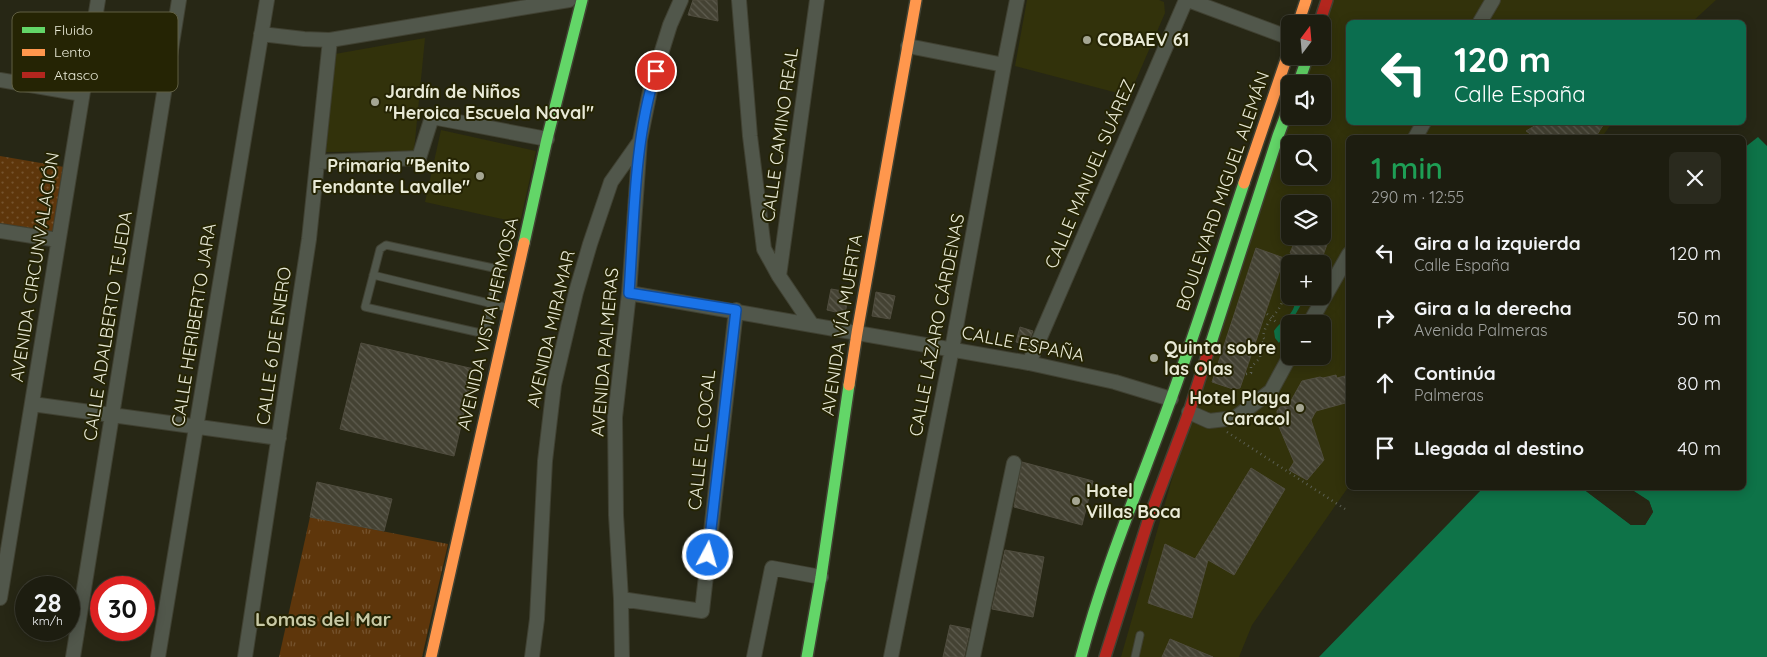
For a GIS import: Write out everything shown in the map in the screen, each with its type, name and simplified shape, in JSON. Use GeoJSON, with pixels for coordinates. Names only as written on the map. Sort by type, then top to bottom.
{"type":"FeatureCollection","features":[{"type":"Feature","properties":{"kind":"street","name":"CALLE HERIBERTO JARA"},"geometry":{"type":"LineString","coordinates":[[158,657],[267,0]]}},
{"type":"Feature","properties":{"kind":"street"},"geometry":{"type":"LineString","coordinates":[[261,34],[330,40],[569,0]]}},
{"type":"Feature","properties":{"kind":"street","name":"AVENIDA VISTA HERMOSA"},"geometry":{"type":"LineString","coordinates":[[431,657],[547,139],[582,0]]}},
{"type":"Feature","properties":{"kind":"street","name":"AVENIDA PALMERAS"},"geometry":{"type":"LineString","coordinates":[[622,657],[616,515],[615,417],[629,293],[640,140],[651,86],[670,25],[681,0]]}},
{"type":"Feature","properties":{"kind":"street"},"geometry":{"type":"LineString","coordinates":[[739,0],[750,136],[764,249],[779,276],[812,325]]}},
{"type":"Feature","properties":{"kind":"street","name":"CALLE CAMINO REAL"},"geometry":{"type":"LineString","coordinates":[[779,276],[817,0]]}},
{"type":"Feature","properties":{"kind":"street","name":"AVENIDA VÍA MUERTA"},"geometry":{"type":"LineString","coordinates":[[807,657],[821,577],[857,333],[916,0]]}},
{"type":"Feature","properties":{"kind":"street","name":"CALLE LÁZARO CÁRDENAS"},"geometry":{"type":"LineString","coordinates":[[891,657],[952,349],[1017,0]]}},
{"type":"Feature","properties":{"kind":"street"},"geometry":{"type":"LineString","coordinates":[[1187,0],[1281,35]]}},
{"type":"Feature","properties":{"kind":"street","name":"CALLE MANUEL SUÁREZ"},"geometry":{"type":"LineString","coordinates":[[1029,363],[1187,0]]}},
{"type":"Feature","properties":{"kind":"street"},"geometry":{"type":"LineString","coordinates":[[1301,15],[1306,0]]}},
{"type":"Feature","properties":{"kind":"street"},"geometry":{"type":"LineString","coordinates":[[1322,15],[1327,0]]}},
{"type":"Feature","properties":{"kind":"street"},"geometry":{"type":"LineString","coordinates":[[1481,20],[1493,0]]}},
{"type":"Feature","properties":{"kind":"street","name":"CALLE 6 DE ENERO"},"geometry":{"type":"LineString","coordinates":[[245,657],[309,239],[330,40]]}},
{"type":"Feature","properties":{"kind":"street"},"geometry":{"type":"LineString","coordinates":[[908,46],[1004,65]]}},
{"type":"Feature","properties":{"kind":"street","name":"BOULEVARD MIGUEL ALEMÁN"},"geometry":{"type":"LineString","coordinates":[[1081,657],[1088,630],[1126,516],[1171,399],[1284,65]]}},
{"type":"Feature","properties":{"kind":"street"},"geometry":{"type":"LineString","coordinates":[[70,92],[82,94]]}},
{"type":"Feature","properties":{"kind":"street","name":"CALLE ADALBERTO TEJEDA"},"geometry":{"type":"LineString","coordinates":[[73,657],[164,92]]}},
{"type":"Feature","properties":{"kind":"street","name":"AVENIDA CIRCUNVALACIÓN"},"geometry":{"type":"LineString","coordinates":[[0,598],[82,94]]}},
{"type":"Feature","properties":{"kind":"street"},"geometry":{"type":"LineString","coordinates":[[318,162],[419,158],[432,117],[547,139]]}},
{"type":"Feature","properties":{"kind":"street","name":"BOULEVARD MIGUEL ALEMÁN"},"geometry":{"type":"LineString","coordinates":[[1105,657],[1148,521],[1189,412],[1282,125]]}},
{"type":"Feature","properties":{"kind":"street","name":"AVENIDA MIRAMAR"},"geometry":{"type":"LineString","coordinates":[[532,657],[538,619],[545,461],[554,385],[576,292],[611,182],[640,140]]}},
{"type":"Feature","properties":{"kind":"street"},"geometry":{"type":"LineString","coordinates":[[0,231],[58,240]]}},
{"type":"Feature","properties":{"kind":"street"},"geometry":{"type":"LineString","coordinates":[[1314,315],[1346,259]]}},
{"type":"Feature","properties":{"kind":"street","name":"CALLE ESPAÑA"},"geometry":{"type":"LineString","coordinates":[[629,293],[736,310],[1029,363],[1115,382],[1171,399]]}},
{"type":"Feature","properties":{"kind":"street","name":"CALLE EL COCAL"},"geometry":{"type":"LineString","coordinates":[[621,599],[702,612],[736,310]]}},
{"type":"Feature","properties":{"kind":"street"},"geometry":{"type":"LineString","coordinates":[[1189,412],[1209,421],[1235,418],[1271,391],[1285,365]]}},
{"type":"Feature","properties":{"kind":"street"},"geometry":{"type":"LineString","coordinates":[[32,404],[280,438]]}},
{"type":"Feature","properties":{"kind":"street"},"geometry":{"type":"LineString","coordinates":[[973,657],[1014,463]]}},
{"type":"Feature","properties":{"kind":"street"},"geometry":{"type":"LineString","coordinates":[[754,657],[772,568],[821,577]]}},
{"type":"Feature","properties":{"kind":"lane"},"geometry":{"type":"LineString","coordinates":[[386,245],[498,269],[485,334],[365,307],[373,275],[380,249],[386,245]]}},
{"type":"Feature","properties":{"kind":"lane"},"geometry":{"type":"LineString","coordinates":[[373,275],[509,308]]}},
{"type":"Feature","properties":{"kind":"lane"},"geometry":{"type":"LineString","coordinates":[[1135,657],[1140,635]]}},
{"type":"Feature","properties":{"kind":"path"},"geometry":{"type":"LineString","coordinates":[[1246,374],[1251,373],[1251,367],[1260,358],[1264,327],[1278,312],[1281,305]]}},
{"type":"Feature","properties":{"kind":"path"},"geometry":{"type":"LineString","coordinates":[[1267,314],[1276,322]]}},
{"type":"Feature","properties":{"kind":"path"},"geometry":{"type":"LineString","coordinates":[[1209,421],[1346,509]]}},
{"type":"Feature","properties":{"kind":"shaded area","name":"COBAEV 61"},"geometry":{"type":"Polygon","coordinates":[[[1027,0],[1159,0],[1164,2],[1165,13],[1129,96],[1015,66],[1027,0]]]}},
{"type":"Feature","properties":{"kind":"shaded area"},"geometry":{"type":"Polygon","coordinates":[[[1329,0],[1716,0],[1694,20],[1346,20],[1346,125],[1611,125],[1603,135],[1346,135],[1346,490],[1252,625],[1239,657],[1121,657],[1186,430],[1281,143],[1281,185],[1331,185],[1331,135],[1284,135],[1287,125],[1331,125],[1331,75],[1304,75],[1307,65],[1331,65],[1331,15],[1325,15],[1329,0]]]}},
{"type":"Feature","properties":{"kind":"shaded area","name":"Jardín de Niños \"Heroica Escuela Naval\""},"geometry":{"type":"Polygon","coordinates":[[[425,38],[414,151],[326,152],[335,54],[425,38]]]}},
{"type":"Feature","properties":{"kind":"shaded area","name":"Primaria \"Benito Fendante Lavalle\""},"geometry":{"type":"Polygon","coordinates":[[[441,130],[536,151],[520,223],[425,202],[441,130]]]}},
{"type":"Feature","properties":{"kind":"shaded area"},"geometry":{"type":"Polygon","coordinates":[[[1758,137],[1767,146],[1767,657],[1319,657],[1481,490],[1585,490],[1631,525],[1645,525],[1653,512],[1649,501],[1632,490],[1746,490],[1746,146],[1758,137]]]}},
{"type":"Feature","properties":{"kind":"shaded area"},"geometry":{"type":"Polygon","coordinates":[[[1294,305],[1301,305],[1295,315],[1289,315],[1291,312],[1294,305]]]}},
{"type":"Feature","properties":{"kind":"shaded area"},"geometry":{"type":"Polygon","coordinates":[[[1281,323],[1281,340],[1279,343],[1275,338],[1274,331],[1281,323]]]}},
{"type":"Feature","properties":{"kind":"green space"},"geometry":{"type":"Polygon","coordinates":[[[0,156],[70,168],[58,240],[0,231],[0,156]]]}},
{"type":"Feature","properties":{"kind":"green space"},"geometry":{"type":"Polygon","coordinates":[[[310,517],[448,544],[422,657],[279,657],[310,517]]]}},
{"type":"Feature","properties":{"kind":"pier"},"geometry":{"type":"Polygon","coordinates":[[[1585,490],[1589,490],[1632,522],[1644,522],[1651,512],[1647,503],[1629,490],[1632,490],[1649,501],[1653,512],[1645,525],[1631,525],[1585,490]]]}},
{"type":"Feature","properties":{"kind":"building"},"geometry":{"type":"Polygon","coordinates":[[[693,0],[717,0],[718,21],[688,15],[693,0]]]}},
{"type":"Feature","properties":{"kind":"building"},"geometry":{"type":"Polygon","coordinates":[[[1536,125],[1603,125],[1597,135],[1532,135],[1526,131],[1536,125]]]}},
{"type":"Feature","properties":{"kind":"building"},"geometry":{"type":"Polygon","coordinates":[[[1293,245],[1327,245],[1323,255],[1295,255],[1290,253],[1293,245]]]}},
{"type":"Feature","properties":{"kind":"building"},"geometry":{"type":"Polygon","coordinates":[[[1256,248],[1281,257],[1281,267],[1240,388],[1233,389],[1212,382],[1256,248]]]}},
{"type":"Feature","properties":{"kind":"building"},"geometry":{"type":"Polygon","coordinates":[[[831,289],[849,292],[845,314],[827,310],[831,289]]]}},
{"type":"Feature","properties":{"kind":"building"},"geometry":{"type":"Polygon","coordinates":[[[876,292],[895,296],[890,319],[872,316],[876,292]]]}},
{"type":"Feature","properties":{"kind":"building"},"geometry":{"type":"Polygon","coordinates":[[[1020,327],[1033,331],[1027,346],[1016,342],[1020,327]]]}},
{"type":"Feature","properties":{"kind":"building"},"geometry":{"type":"Polygon","coordinates":[[[361,343],[474,369],[454,456],[340,429],[361,343]]]}},
{"type":"Feature","properties":{"kind":"building"},"geometry":{"type":"Polygon","coordinates":[[[1336,375],[1337,378],[1346,376],[1346,403],[1316,411],[1311,420],[1324,460],[1307,480],[1289,470],[1294,462],[1277,422],[1277,411],[1280,407],[1288,406],[1302,381],[1336,375]]]}},
{"type":"Feature","properties":{"kind":"building"},"geometry":{"type":"Polygon","coordinates":[[[1022,462],[1093,481],[1082,525],[1014,507],[1022,462]]]}},
{"type":"Feature","properties":{"kind":"building"},"geometry":{"type":"Polygon","coordinates":[[[1251,468],[1285,489],[1234,575],[1208,560],[1192,618],[1148,603],[1165,544],[1195,559],[1251,468]]]}},
{"type":"Feature","properties":{"kind":"building"},"geometry":{"type":"Polygon","coordinates":[[[317,482],[392,499],[384,531],[310,517],[317,482]]]}},
{"type":"Feature","properties":{"kind":"building"},"geometry":{"type":"Polygon","coordinates":[[[1005,550],[1044,557],[1033,617],[992,609],[1005,550]]]}},
{"type":"Feature","properties":{"kind":"building"},"geometry":{"type":"Polygon","coordinates":[[[950,625],[970,629],[964,657],[943,657],[950,625]]]}},
{"type":"Feature","properties":{"kind":"building"},"geometry":{"type":"Polygon","coordinates":[[[1170,639],[1213,657],[1162,657],[1170,639]]]}},
{"type":"Feature","properties":{"kind":"traffic: fast"},"geometry":{"type":"LineString","coordinates":[[524,243],[547,139],[582,0]]}},
{"type":"Feature","properties":{"kind":"traffic: fast"},"geometry":{"type":"LineString","coordinates":[[1301,75],[1305,65]]}},
{"type":"Feature","properties":{"kind":"traffic: fast"},"geometry":{"type":"LineString","coordinates":[[1209,349],[1282,125]]}},
{"type":"Feature","properties":{"kind":"traffic: fast"},"geometry":{"type":"LineString","coordinates":[[1081,657],[1111,559],[1181,372],[1244,183]]}},
{"type":"Feature","properties":{"kind":"traffic: fast"},"geometry":{"type":"LineString","coordinates":[[807,657],[821,577],[849,385]]}},
{"type":"Feature","properties":{"kind":"traffic: slow"},"geometry":{"type":"LineString","coordinates":[[849,385],[916,0]]}},
{"type":"Feature","properties":{"kind":"traffic: slow"},"geometry":{"type":"LineString","coordinates":[[1301,15],[1306,0]]}},
{"type":"Feature","properties":{"kind":"traffic: slow"},"geometry":{"type":"LineString","coordinates":[[1244,183],[1284,65]]}},
{"type":"Feature","properties":{"kind":"traffic: slow"},"geometry":{"type":"LineString","coordinates":[[431,657],[524,243]]}},
{"type":"Feature","properties":{"kind":"traffic: jam"},"geometry":{"type":"LineString","coordinates":[[1322,15],[1327,0]]}},
{"type":"Feature","properties":{"kind":"traffic: jam"},"geometry":{"type":"LineString","coordinates":[[1105,657],[1148,521],[1189,412],[1209,349]]}},
{"type":"Feature","properties":{"kind":"place","name":"COBAEV 61"},"geometry":{"type":"Point","coordinates":[1087,40]}},
{"type":"Feature","properties":{"kind":"place","name":"Jardín de Niños \"Heroica Escuela Naval\""},"geometry":{"type":"Point","coordinates":[375,102]}},
{"type":"Feature","properties":{"kind":"place","name":"Primaria \"Benito Fendante Lavalle\""},"geometry":{"type":"Point","coordinates":[480,176]}},
{"type":"Feature","properties":{"kind":"place","name":"Quinta sobre las Olas"},"geometry":{"type":"Point","coordinates":[1154,358]}},
{"type":"Feature","properties":{"kind":"place","name":"Hotel Playa Caracol"},"geometry":{"type":"Point","coordinates":[1300,408]}},
{"type":"Feature","properties":{"kind":"place","name":"Hotel Villas Boca"},"geometry":{"type":"Point","coordinates":[1076,501]}},
{"type":"Feature","properties":{"kind":"district","name":"Lomas del Mar"},"geometry":{"type":"Point","coordinates":[323,619]}},
{"type":"Feature","properties":{"kind":"route"},"geometry":{"type":"LineString","coordinates":[[656,71],[640,140],[629,293],[736,310],[708,555]]}}]}
